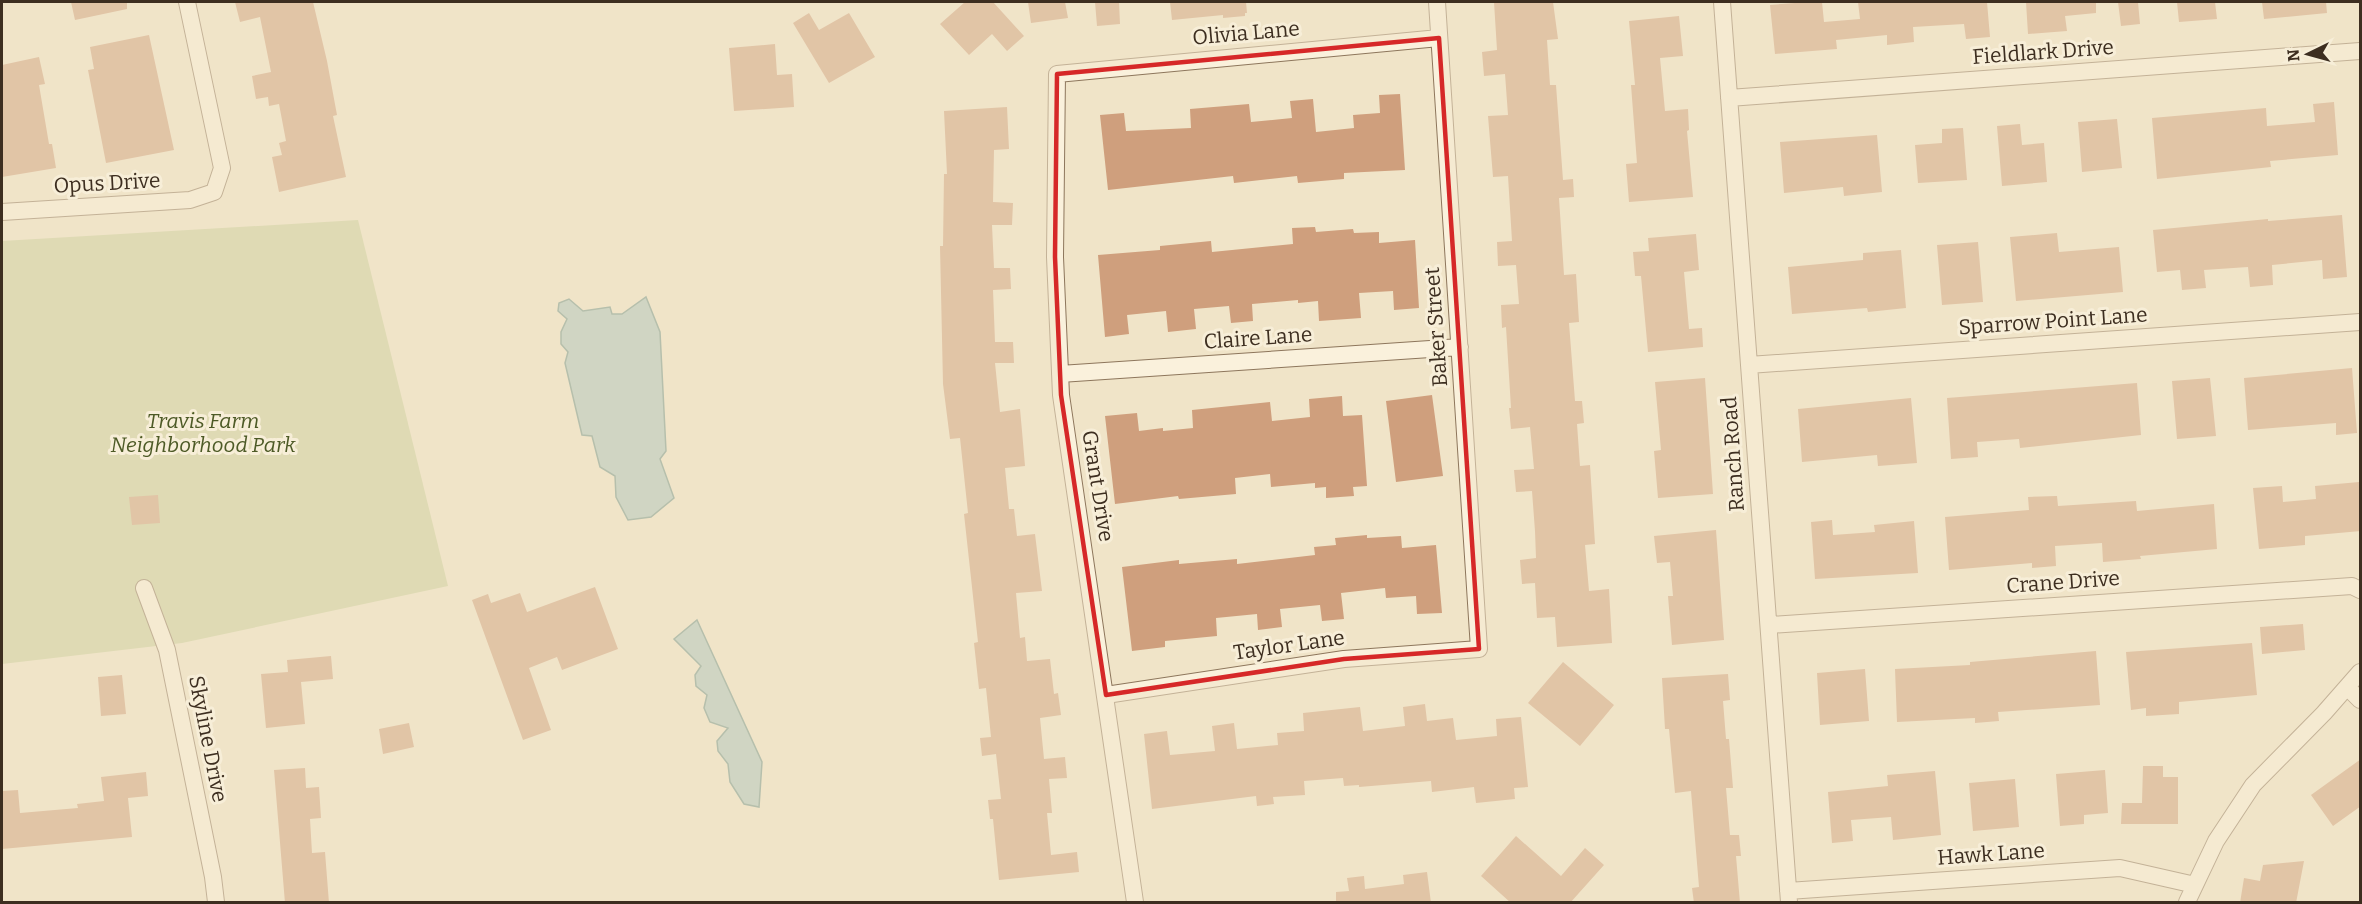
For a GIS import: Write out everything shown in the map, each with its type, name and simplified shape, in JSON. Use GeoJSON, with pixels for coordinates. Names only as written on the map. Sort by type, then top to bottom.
{"type":"FeatureCollection","features":[{"type":"Feature","properties":{"kind":"street","name":"Opus Drive"},"geometry":{"type":"LineString","coordinates":[[2,212],[190,200],[214,192],[222,168],[187,2]]}},
{"type":"Feature","properties":{"kind":"street","name":"Baker Street"},"geometry":{"type":"LineString","coordinates":[[1437,2],[1479,649]]}},
{"type":"Feature","properties":{"kind":"street","name":"Ranch Road"},"geometry":{"type":"LineString","coordinates":[[1722,2],[1789,897]]}},
{"type":"Feature","properties":{"kind":"street","name":"Olivia Lane"},"geometry":{"type":"LineString","coordinates":[[1057,74],[1439,38]]}},
{"type":"Feature","properties":{"kind":"street","name":"Fieldlark Drive"},"geometry":{"type":"LineString","coordinates":[[1730,98],[2361,51]]}},
{"type":"Feature","properties":{"kind":"street","name":"Grant Drive"},"geometry":{"type":"LineString","coordinates":[[1057,74],[1055,257],[1061,394],[1135,903]]}},
{"type":"Feature","properties":{"kind":"street","name":"Sparrow Point Lane"},"geometry":{"type":"LineString","coordinates":[[1749,364],[2361,322]]}},
{"type":"Feature","properties":{"kind":"street","name":"Claire Lane"},"geometry":{"type":"LineString","coordinates":[[1060,374],[1460,346]]}},
{"type":"Feature","properties":{"kind":"street","name":"Crane Drive"},"geometry":{"type":"LineString","coordinates":[[1769,625],[2263,591],[2352,586],[2361,590]]}},
{"type":"Feature","properties":{"kind":"street","name":"Skyline Drive"},"geometry":{"type":"LineString","coordinates":[[144,588],[167,650],[213,877],[216,903]]}},
{"type":"Feature","properties":{"kind":"street","name":"Taylor Lane"},"geometry":{"type":"LineString","coordinates":[[1106,695],[1344,659],[1479,649]]}},
{"type":"Feature","properties":{"kind":"street"},"geometry":{"type":"LineString","coordinates":[[2187,903],[2216,841],[2253,785],[2361,672]]}},
{"type":"Feature","properties":{"kind":"street"},"geometry":{"type":"LineString","coordinates":[[2347,687],[2361,700]]}},
{"type":"Feature","properties":{"kind":"street","name":"Hawk Lane"},"geometry":{"type":"LineString","coordinates":[[1789,897],[2120,868],[2195,885]]}},
{"type":"Feature","properties":{"kind":"highlighted area"},"geometry":{"type":"Polygon","coordinates":[[[1439,38],[1479,649],[1344,659],[1106,695],[1061,395],[1055,257],[1057,74],[1439,38]]]}},
{"type":"Feature","properties":{"kind":"green space","name":"Travis Farm Neighborhood Park"},"geometry":{"type":"Polygon","coordinates":[[[358,220],[448,586],[182,643],[2,664],[2,241],[358,220]]]}},
{"type":"Feature","properties":{"kind":"water"},"geometry":{"type":"Polygon","coordinates":[[[646,297],[660,332],[666,451],[660,459],[674,498],[651,517],[628,520],[616,497],[615,476],[600,467],[592,436],[582,435],[565,363],[568,352],[561,344],[561,332],[567,319],[558,311],[559,303],[569,299],[583,311],[610,307],[612,314],[622,314],[646,297]]]}},
{"type":"Feature","properties":{"kind":"water"},"geometry":{"type":"Polygon","coordinates":[[[697,620],[762,762],[759,807],[744,804],[730,782],[728,764],[718,751],[717,741],[728,728],[710,722],[704,708],[707,695],[696,686],[695,675],[701,666],[674,639],[697,620]]]}},
{"type":"Feature","properties":{"kind":"building"},"geometry":{"type":"Polygon","coordinates":[[[71,2],[127,2],[127,9],[75,20],[71,2]]]}},
{"type":"Feature","properties":{"kind":"building"},"geometry":{"type":"Polygon","coordinates":[[[235,2],[313,2],[327,61],[337,115],[333,116],[346,177],[279,192],[272,157],[282,155],[279,143],[286,141],[279,104],[269,106],[268,97],[256,99],[252,76],[271,72],[260,17],[240,22],[235,2]]]}},
{"type":"Feature","properties":{"kind":"building"},"geometry":{"type":"Polygon","coordinates":[[[965,2],[993,2],[1024,36],[1007,51],[992,34],[969,55],[940,24],[965,2]]]}},
{"type":"Feature","properties":{"kind":"building"},"geometry":{"type":"Polygon","coordinates":[[[1028,2],[1065,2],[1068,18],[1031,23],[1028,2]]]}},
{"type":"Feature","properties":{"kind":"building"},"geometry":{"type":"Polygon","coordinates":[[[1095,2],[1119,2],[1120,24],[1097,26],[1095,2]]]}},
{"type":"Feature","properties":{"kind":"building"},"geometry":{"type":"Polygon","coordinates":[[[1170,2],[1246,2],[1247,13],[1245,16],[1223,18],[1223,15],[1172,20],[1170,2]]]}},
{"type":"Feature","properties":{"kind":"building"},"geometry":{"type":"Polygon","coordinates":[[[1494,2],[1553,2],[1558,39],[1547,40],[1550,85],[1556,85],[1563,180],[1573,179],[1574,197],[1559,198],[1564,275],[1576,274],[1579,322],[1569,323],[1575,401],[1582,401],[1584,423],[1577,424],[1580,466],[1590,465],[1595,544],[1585,545],[1589,591],[1609,589],[1612,643],[1557,647],[1555,617],[1537,618],[1535,583],[1522,584],[1520,560],[1536,558],[1535,531],[1532,491],[1516,492],[1514,470],[1534,469],[1530,427],[1511,429],[1506,327],[1502,328],[1501,305],[1519,304],[1516,265],[1498,266],[1497,242],[1512,241],[1508,176],[1493,177],[1488,116],[1508,115],[1505,74],[1484,76],[1482,52],[1497,50],[1494,2]]]}},
{"type":"Feature","properties":{"kind":"building"},"geometry":{"type":"Polygon","coordinates":[[[1822,2],[1824,22],[1860,19],[1858,2],[1987,2],[1990,37],[1966,39],[1964,24],[1913,27],[1914,42],[1887,45],[1887,35],[1836,40],[1837,49],[1775,54],[1770,5],[1822,2]]]}},
{"type":"Feature","properties":{"kind":"building"},"geometry":{"type":"Polygon","coordinates":[[[2026,2],[2096,2],[2096,13],[2065,16],[2067,31],[2028,34],[2026,2]]]}},
{"type":"Feature","properties":{"kind":"building"},"geometry":{"type":"Polygon","coordinates":[[[2118,2],[2138,2],[2140,24],[2121,26],[2118,2]]]}},
{"type":"Feature","properties":{"kind":"building"},"geometry":{"type":"Polygon","coordinates":[[[2177,2],[2215,2],[2217,19],[2179,22],[2177,2]]]}},
{"type":"Feature","properties":{"kind":"building"},"geometry":{"type":"Polygon","coordinates":[[[2262,2],[2326,2],[2327,13],[2264,19],[2262,2]]]}},
{"type":"Feature","properties":{"kind":"building"},"geometry":{"type":"Polygon","coordinates":[[[809,13],[819,30],[849,13],[875,57],[829,83],[793,23],[809,13]]]}},
{"type":"Feature","properties":{"kind":"building"},"geometry":{"type":"Polygon","coordinates":[[[1679,16],[1683,56],[1660,58],[1665,111],[1688,109],[1689,130],[1687,131],[1693,197],[1629,202],[1626,164],[1637,163],[1631,85],[1635,85],[1629,21],[1679,16]]]}},
{"type":"Feature","properties":{"kind":"building"},"geometry":{"type":"Polygon","coordinates":[[[149,35],[174,150],[106,163],[88,70],[94,69],[90,47],[149,35]]]}},
{"type":"Feature","properties":{"kind":"building"},"geometry":{"type":"Polygon","coordinates":[[[775,44],[777,75],[792,74],[794,107],[734,111],[729,48],[775,44]]]}},
{"type":"Feature","properties":{"kind":"building"},"geometry":{"type":"Polygon","coordinates":[[[39,57],[45,84],[39,85],[49,144],[52,144],[56,168],[2,177],[2,65],[39,57]]]}},
{"type":"Feature","properties":{"kind":"building"},"geometry":{"type":"Polygon","coordinates":[[[1400,94],[1405,170],[1344,173],[1344,179],[1298,183],[1297,176],[1234,183],[1233,176],[1108,190],[1100,115],[1124,113],[1126,131],[1191,128],[1190,109],[1249,104],[1251,122],[1292,118],[1290,101],[1313,99],[1316,132],[1354,128],[1353,115],[1380,113],[1379,95],[1400,94]]]}},
{"type":"Feature","properties":{"kind":"building"},"geometry":{"type":"Polygon","coordinates":[[[2334,102],[2338,155],[2270,161],[2271,167],[2157,179],[2152,118],[2266,108],[2267,126],[2315,122],[2313,104],[2334,102]]]}},
{"type":"Feature","properties":{"kind":"building"},"geometry":{"type":"Polygon","coordinates":[[[1007,107],[1009,149],[994,150],[993,202],[1013,203],[1012,225],[992,225],[994,268],[1010,268],[1011,289],[993,290],[995,342],[1013,342],[1014,363],[995,363],[1000,412],[1020,409],[1025,466],[1005,468],[1009,509],[1014,509],[1017,536],[1035,534],[1042,591],[1016,593],[1020,638],[1025,637],[1027,661],[1050,659],[1054,694],[1058,693],[1061,715],[1040,718],[1044,759],[1065,757],[1067,778],[1049,779],[1052,813],[1047,813],[1051,855],[1077,852],[1079,872],[999,880],[993,819],[990,819],[988,800],[1001,799],[996,754],[982,756],[980,738],[991,737],[986,688],[979,689],[974,643],[978,642],[964,514],[968,513],[960,438],[950,439],[943,384],[940,246],[943,246],[944,174],[947,174],[944,111],[1007,107]]]}},
{"type":"Feature","properties":{"kind":"building"},"geometry":{"type":"Polygon","coordinates":[[[2117,119],[2122,168],[2082,172],[2078,122],[2117,119]]]}},
{"type":"Feature","properties":{"kind":"building"},"geometry":{"type":"Polygon","coordinates":[[[2020,124],[2022,145],[2044,143],[2047,182],[2002,186],[1997,126],[2020,124]]]}},
{"type":"Feature","properties":{"kind":"building"},"geometry":{"type":"Polygon","coordinates":[[[1963,128],[1967,180],[1918,183],[1915,145],[1942,143],[1942,129],[1963,128]]]}},
{"type":"Feature","properties":{"kind":"building"},"geometry":{"type":"Polygon","coordinates":[[[1877,135],[1882,192],[1844,196],[1843,187],[1784,193],[1780,142],[1877,135]]]}},
{"type":"Feature","properties":{"kind":"building"},"geometry":{"type":"Polygon","coordinates":[[[2342,215],[2347,277],[2323,279],[2322,260],[2272,265],[2273,285],[2250,287],[2248,267],[2204,270],[2206,288],[2182,290],[2180,270],[2157,272],[2153,230],[2268,219],[2268,221],[2342,215]]]}},
{"type":"Feature","properties":{"kind":"building"},"geometry":{"type":"Polygon","coordinates":[[[1315,227],[1316,232],[1353,229],[1354,233],[1379,232],[1379,243],[1415,240],[1419,308],[1394,310],[1393,291],[1359,293],[1361,318],[1319,321],[1318,301],[1298,303],[1298,300],[1252,304],[1253,321],[1231,323],[1229,306],[1194,309],[1196,329],[1168,332],[1166,311],[1127,315],[1129,334],[1105,337],[1098,255],[1160,250],[1160,246],[1211,241],[1212,252],[1293,244],[1292,228],[1315,227]]]}},
{"type":"Feature","properties":{"kind":"building"},"geometry":{"type":"Polygon","coordinates":[[[2057,233],[2059,252],[2119,247],[2123,292],[2016,301],[2010,237],[2057,233]]]}},
{"type":"Feature","properties":{"kind":"building"},"geometry":{"type":"Polygon","coordinates":[[[1696,234],[1699,270],[1684,272],[1689,329],[1702,328],[1703,347],[1648,352],[1641,276],[1635,276],[1633,252],[1649,251],[1648,238],[1696,234]]]}},
{"type":"Feature","properties":{"kind":"building"},"geometry":{"type":"Polygon","coordinates":[[[1978,242],[1983,302],[1942,305],[1937,245],[1978,242]]]}},
{"type":"Feature","properties":{"kind":"building"},"geometry":{"type":"Polygon","coordinates":[[[1901,250],[1906,308],[1868,312],[1867,308],[1792,314],[1788,267],[1863,260],[1863,253],[1901,250]]]}},
{"type":"Feature","properties":{"kind":"building"},"geometry":{"type":"Polygon","coordinates":[[[2352,368],[2357,433],[2336,435],[2336,423],[2248,430],[2244,378],[2352,368]]]}},
{"type":"Feature","properties":{"kind":"building"},"geometry":{"type":"Polygon","coordinates":[[[1705,378],[1713,494],[1658,498],[1654,451],[1661,450],[1655,382],[1705,378]]]}},
{"type":"Feature","properties":{"kind":"building"},"geometry":{"type":"Polygon","coordinates":[[[2210,378],[2216,436],[2177,439],[2172,381],[2210,378]]]}},
{"type":"Feature","properties":{"kind":"building"},"geometry":{"type":"Polygon","coordinates":[[[2137,383],[2141,435],[2020,448],[2019,439],[1977,442],[1978,457],[1951,459],[1947,398],[2137,383]]]}},
{"type":"Feature","properties":{"kind":"building"},"geometry":{"type":"Polygon","coordinates":[[[1432,395],[1443,476],[1396,482],[1386,401],[1432,395]]]}},
{"type":"Feature","properties":{"kind":"building"},"geometry":{"type":"Polygon","coordinates":[[[1342,396],[1343,416],[1362,415],[1367,486],[1353,487],[1354,496],[1326,498],[1326,487],[1315,488],[1315,483],[1271,487],[1270,474],[1235,478],[1236,494],[1179,499],[1178,496],[1115,504],[1105,416],[1137,413],[1139,431],[1163,428],[1163,431],[1193,428],[1192,410],[1270,402],[1272,421],[1310,417],[1309,399],[1342,396]]]}},
{"type":"Feature","properties":{"kind":"building"},"geometry":{"type":"Polygon","coordinates":[[[1911,398],[1917,463],[1878,466],[1877,455],[1802,462],[1798,409],[1911,398]]]}},
{"type":"Feature","properties":{"kind":"building"},"geometry":{"type":"Polygon","coordinates":[[[2359,482],[2361,531],[2305,536],[2305,545],[2259,549],[2253,488],[2282,486],[2283,502],[2316,499],[2315,486],[2359,482]]]}},
{"type":"Feature","properties":{"kind":"building"},"geometry":{"type":"Polygon","coordinates":[[[158,495],[160,523],[132,525],[129,497],[158,495]]]}},
{"type":"Feature","properties":{"kind":"building"},"geometry":{"type":"Polygon","coordinates":[[[2057,496],[2058,506],[2136,501],[2137,511],[2214,504],[2217,549],[2103,562],[2102,543],[2055,546],[2056,566],[2032,568],[2032,563],[1949,570],[1945,517],[2029,510],[2028,497],[2057,496]]]}},
{"type":"Feature","properties":{"kind":"building"},"geometry":{"type":"Polygon","coordinates":[[[1832,520],[1833,535],[1875,532],[1874,525],[1914,521],[1918,573],[1815,579],[1811,522],[1832,520]]]}},
{"type":"Feature","properties":{"kind":"building"},"geometry":{"type":"Polygon","coordinates":[[[1716,530],[1724,640],[1672,645],[1668,596],[1673,596],[1670,562],[1657,563],[1654,536],[1716,530]]]}},
{"type":"Feature","properties":{"kind":"building"},"geometry":{"type":"Polygon","coordinates":[[[1367,535],[1367,538],[1401,536],[1402,548],[1436,545],[1442,613],[1417,614],[1416,596],[1386,598],[1385,588],[1341,593],[1344,619],[1322,621],[1320,605],[1280,609],[1282,627],[1258,630],[1257,614],[1216,618],[1217,636],[1165,641],[1165,647],[1132,651],[1122,567],[1179,560],[1179,564],[1237,559],[1237,564],[1315,555],[1314,547],[1336,545],[1335,538],[1367,535]]]}},
{"type":"Feature","properties":{"kind":"building"},"geometry":{"type":"Polygon","coordinates":[[[595,587],[618,649],[562,670],[557,657],[529,668],[551,730],[523,740],[472,600],[488,594],[491,603],[520,593],[527,612],[595,587]]]}},
{"type":"Feature","properties":{"kind":"building"},"geometry":{"type":"Polygon","coordinates":[[[2303,624],[2305,650],[2262,654],[2260,627],[2303,624]]]}},
{"type":"Feature","properties":{"kind":"building"},"geometry":{"type":"Polygon","coordinates":[[[2252,643],[2257,695],[2179,702],[2179,714],[2146,716],[2146,708],[2131,710],[2126,652],[2252,643]]]}},
{"type":"Feature","properties":{"kind":"building"},"geometry":{"type":"Polygon","coordinates":[[[2096,651],[2100,705],[1998,712],[1999,721],[1975,723],[1975,718],[1897,722],[1895,669],[1970,665],[1970,662],[2096,651]]]}},
{"type":"Feature","properties":{"kind":"building"},"geometry":{"type":"Polygon","coordinates":[[[331,656],[333,679],[301,682],[305,724],[266,728],[261,674],[288,672],[287,660],[331,656]]]}},
{"type":"Feature","properties":{"kind":"building"},"geometry":{"type":"Polygon","coordinates":[[[1563,662],[1614,705],[1580,746],[1528,703],[1563,662]]]}},
{"type":"Feature","properties":{"kind":"building"},"geometry":{"type":"Polygon","coordinates":[[[1865,669],[1869,721],[1820,725],[1817,673],[1865,669]]]}},
{"type":"Feature","properties":{"kind":"building"},"geometry":{"type":"Polygon","coordinates":[[[1728,674],[1730,700],[1723,701],[1733,788],[1726,788],[1730,835],[1739,835],[1741,856],[1736,856],[1740,903],[1694,903],[1692,888],[1699,887],[1691,791],[1675,793],[1669,729],[1665,729],[1662,678],[1728,674]]]}},
{"type":"Feature","properties":{"kind":"building"},"geometry":{"type":"Polygon","coordinates":[[[122,675],[126,714],[101,716],[98,677],[122,675]]]}},
{"type":"Feature","properties":{"kind":"building"},"geometry":{"type":"Polygon","coordinates":[[[1425,704],[1427,721],[1453,718],[1456,740],[1497,736],[1496,719],[1521,717],[1528,787],[1514,788],[1515,799],[1476,803],[1474,787],[1432,792],[1431,781],[1359,787],[1359,785],[1344,786],[1343,778],[1304,781],[1305,795],[1273,797],[1274,804],[1257,806],[1256,796],[1152,809],[1144,734],[1167,731],[1170,755],[1215,751],[1212,726],[1234,723],[1237,749],[1278,745],[1277,733],[1304,731],[1303,713],[1360,707],[1363,731],[1405,726],[1403,707],[1425,704]]]}},
{"type":"Feature","properties":{"kind":"building"},"geometry":{"type":"Polygon","coordinates":[[[409,723],[414,747],[383,754],[379,729],[409,723]]]}},
{"type":"Feature","properties":{"kind":"building"},"geometry":{"type":"Polygon","coordinates":[[[2361,759],[2361,806],[2333,826],[2311,795],[2361,759]]]}},
{"type":"Feature","properties":{"kind":"building"},"geometry":{"type":"Polygon","coordinates":[[[2143,766],[2163,766],[2163,777],[2178,777],[2178,824],[2121,824],[2122,803],[2142,803],[2143,766]]]}},
{"type":"Feature","properties":{"kind":"building"},"geometry":{"type":"Polygon","coordinates":[[[305,768],[306,788],[319,787],[321,818],[310,819],[312,853],[325,852],[329,903],[285,903],[274,770],[305,768]]]}},
{"type":"Feature","properties":{"kind":"building"},"geometry":{"type":"Polygon","coordinates":[[[2105,770],[2108,813],[2084,815],[2084,824],[2060,826],[2056,774],[2105,770]]]}},
{"type":"Feature","properties":{"kind":"building"},"geometry":{"type":"Polygon","coordinates":[[[1935,771],[1941,835],[1893,840],[1891,817],[1851,820],[1853,841],[1832,843],[1828,792],[1888,786],[1887,775],[1935,771]]]}},
{"type":"Feature","properties":{"kind":"building"},"geometry":{"type":"Polygon","coordinates":[[[146,772],[148,796],[128,798],[132,837],[2,849],[2,791],[18,790],[20,813],[78,808],[77,804],[104,801],[101,777],[146,772]]]}},
{"type":"Feature","properties":{"kind":"building"},"geometry":{"type":"Polygon","coordinates":[[[2015,779],[2019,827],[1973,831],[1969,783],[2015,779]]]}},
{"type":"Feature","properties":{"kind":"building"},"geometry":{"type":"Polygon","coordinates":[[[1516,836],[1561,876],[1585,848],[1604,865],[1570,903],[1511,903],[1481,876],[1516,836]]]}},
{"type":"Feature","properties":{"kind":"building"},"geometry":{"type":"Polygon","coordinates":[[[2304,861],[2296,903],[2240,903],[2244,878],[2260,881],[2263,865],[2304,861]]]}},
{"type":"Feature","properties":{"kind":"building"},"geometry":{"type":"Polygon","coordinates":[[[1427,872],[1431,903],[1336,903],[1336,892],[1349,891],[1347,878],[1364,876],[1365,889],[1404,884],[1403,875],[1427,872]]]}}]}
